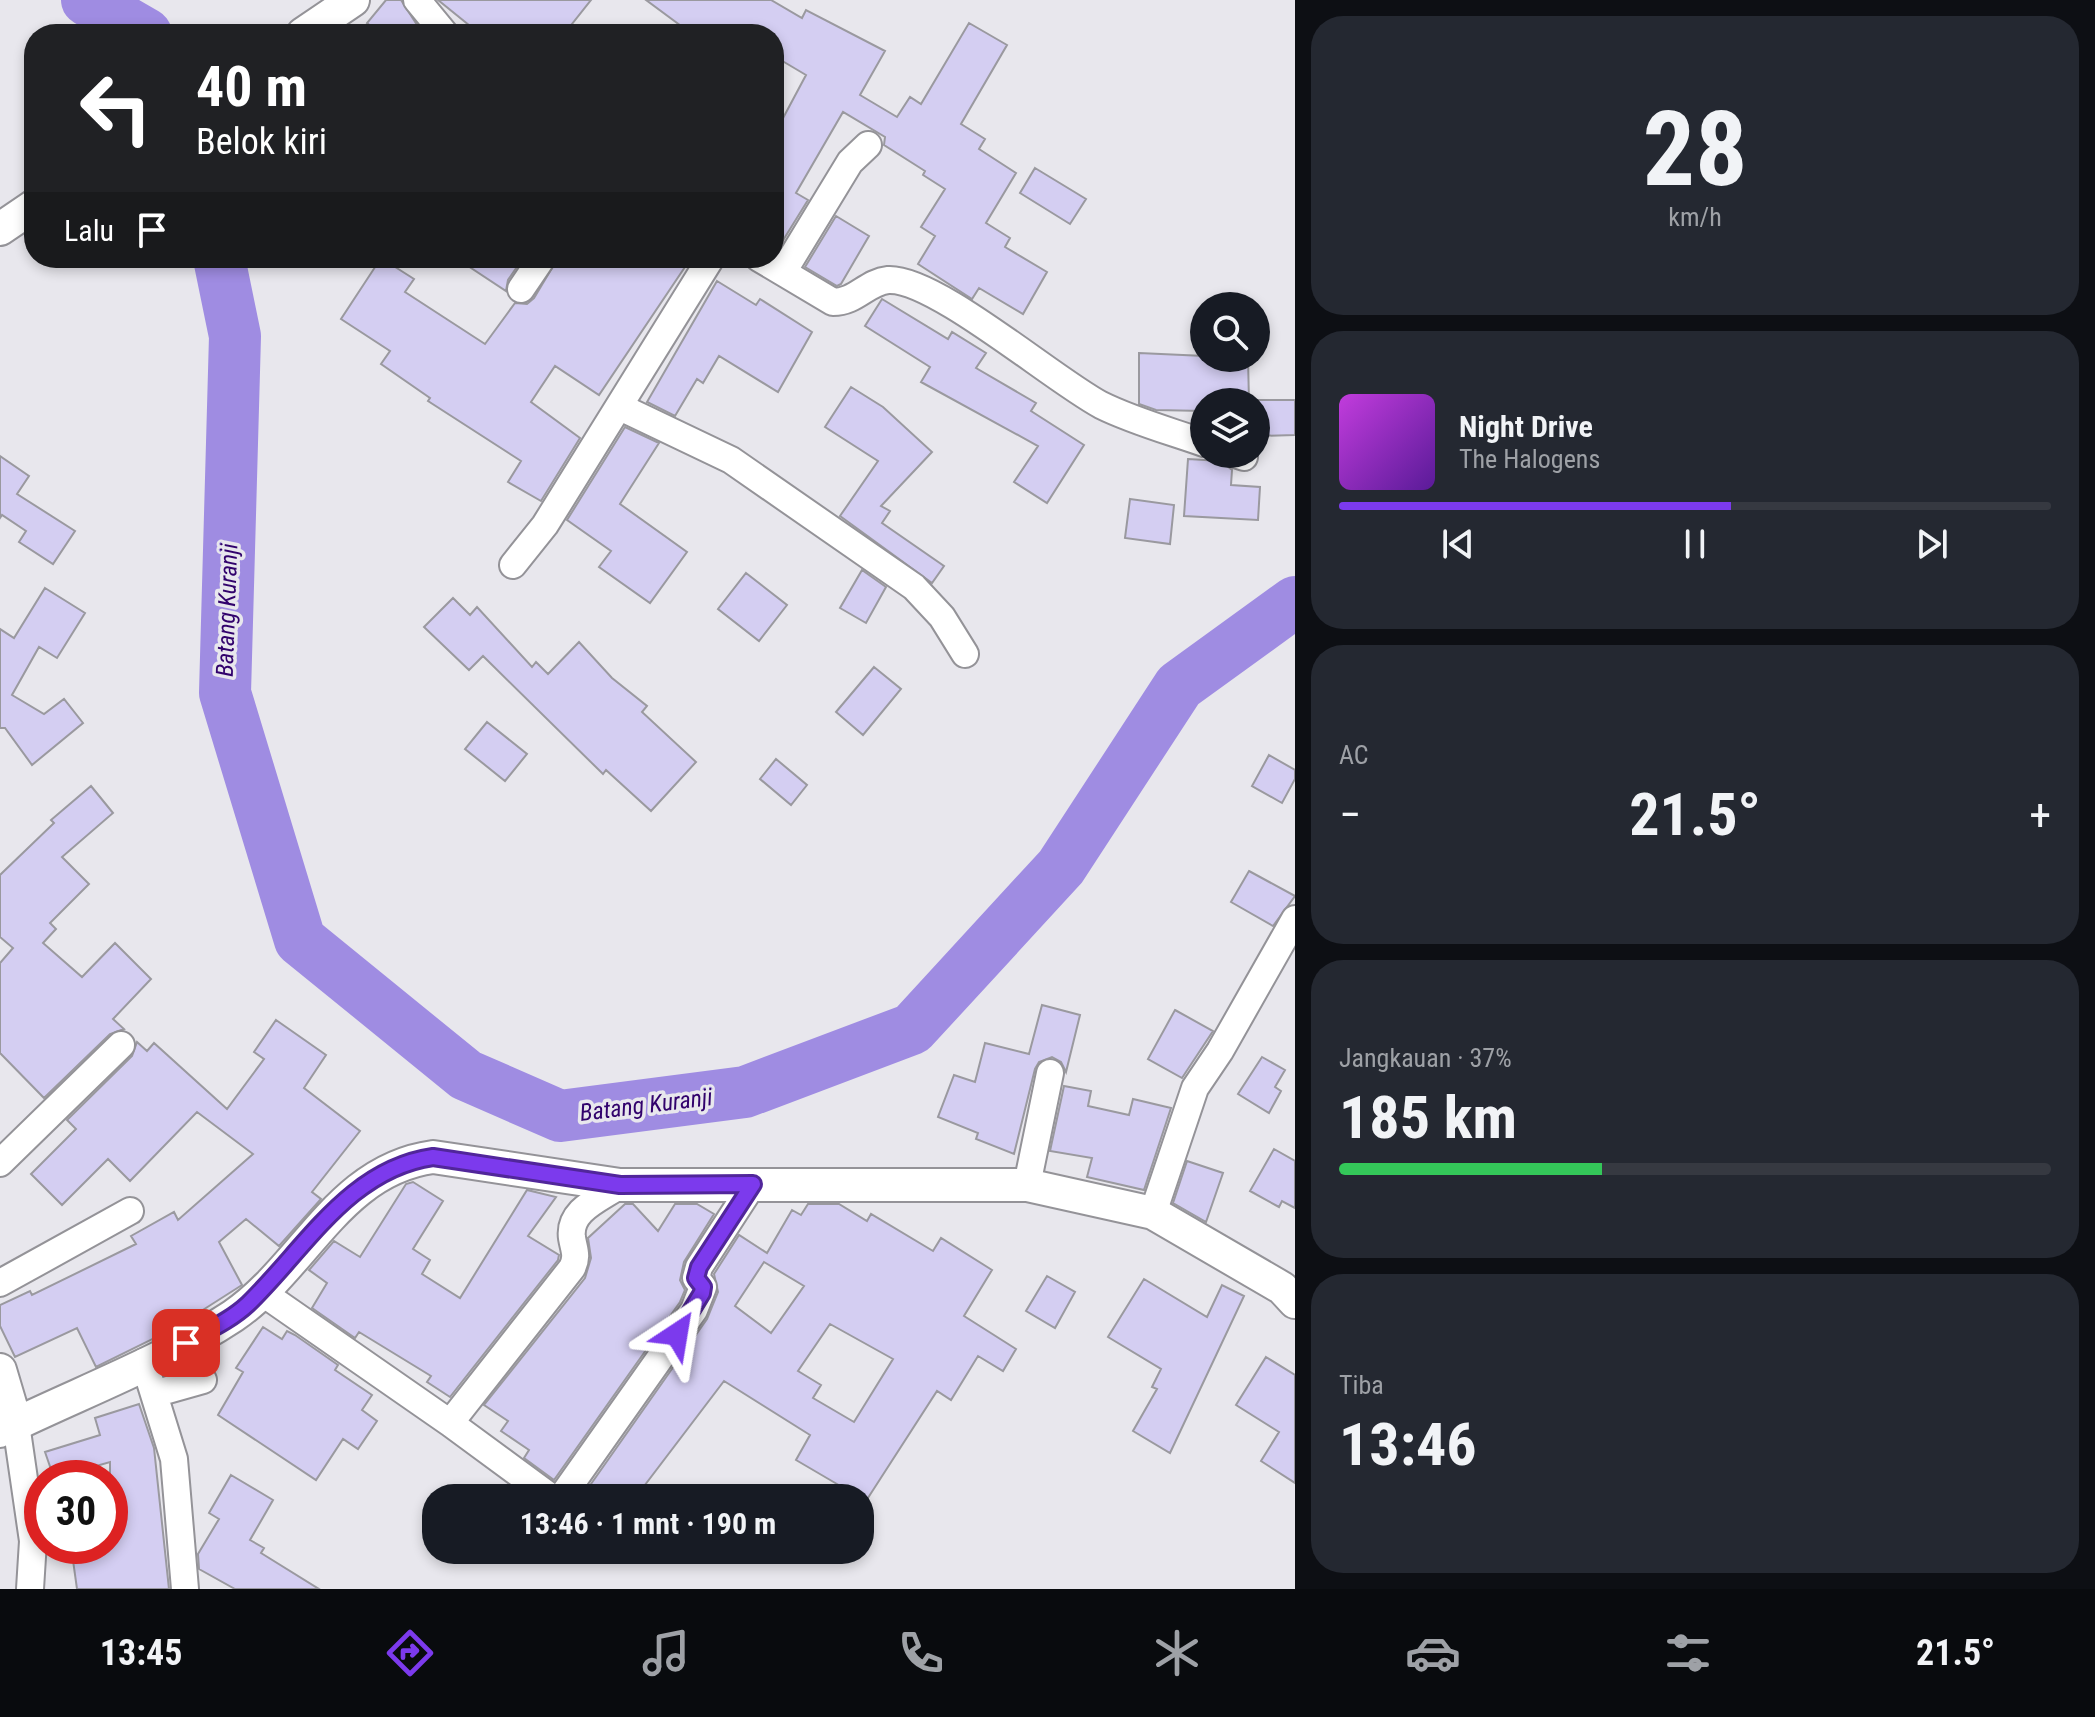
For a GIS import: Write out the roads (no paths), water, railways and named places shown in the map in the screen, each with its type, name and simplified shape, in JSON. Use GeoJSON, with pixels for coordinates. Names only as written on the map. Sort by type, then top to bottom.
{"type":"FeatureCollection","features":[{"type":"Feature","properties":{"kind":"street"},"geometry":{"type":"LineString","coordinates":[[318,24],[353,0]]}},
{"type":"Feature","properties":{"kind":"street"},"geometry":{"type":"LineString","coordinates":[[417,0],[437,24]]}},
{"type":"Feature","properties":{"kind":"street"},"geometry":{"type":"LineString","coordinates":[[783,272],[850,162],[868,145]]}},
{"type":"Feature","properties":{"kind":"street"},"geometry":{"type":"LineString","coordinates":[[0,229],[24,213]]}},
{"type":"Feature","properties":{"kind":"street"},"geometry":{"type":"LineString","coordinates":[[521,289],[535,268]]}},
{"type":"Feature","properties":{"kind":"street"},"geometry":{"type":"LineString","coordinates":[[513,565],[545,525],[705,268]]}},
{"type":"Feature","properties":{"kind":"street"},"geometry":{"type":"LineString","coordinates":[[776,268],[833,302],[845,302],[887,280],[922,286],[1103,406],[1190,438]]}},
{"type":"Feature","properties":{"kind":"street"},"geometry":{"type":"LineString","coordinates":[[620,407],[731,460],[914,587],[942,617],[965,654]]}},
{"type":"Feature","properties":{"kind":"street"},"geometry":{"type":"LineString","coordinates":[[1153,1213],[1195,1088],[1220,1051],[1295,919]]}},
{"type":"Feature","properties":{"kind":"street"},"geometry":{"type":"LineString","coordinates":[[0,1163],[121,1045]]}},
{"type":"Feature","properties":{"kind":"street"},"geometry":{"type":"LineString","coordinates":[[1027,1185],[1050,1073]]}},
{"type":"Feature","properties":{"kind":"street"},"geometry":{"type":"LineString","coordinates":[[8,1429],[232,1316],[260,1291],[347,1199],[368,1181],[408,1160],[450,1158],[620,1185],[1027,1185],[1153,1213],[1282,1288],[1295,1302]]}},
{"type":"Feature","properties":{"kind":"street"},"geometry":{"type":"LineString","coordinates":[[571,1484],[694,1310],[703,1287],[696,1278],[699,1267],[753,1184]]}},
{"type":"Feature","properties":{"kind":"street"},"geometry":{"type":"LineString","coordinates":[[450,1423],[572,1268],[577,1259],[571,1225],[575,1216],[620,1185]]}},
{"type":"Feature","properties":{"kind":"street"},"geometry":{"type":"LineString","coordinates":[[0,1283],[130,1211]]}},
{"type":"Feature","properties":{"kind":"street"},"geometry":{"type":"LineString","coordinates":[[260,1291],[533,1484]]}},
{"type":"Feature","properties":{"kind":"street"},"geometry":{"type":"LineString","coordinates":[[144,1362],[157,1393],[174,1459],[185,1589]]}},
{"type":"Feature","properties":{"kind":"street"},"geometry":{"type":"LineString","coordinates":[[0,1370],[8,1429],[33,1541],[30,1589]]}},
{"type":"Feature","properties":{"kind":"street"},"geometry":{"type":"LineString","coordinates":[[157,1393],[203,1380]]}},
{"type":"Feature","properties":{"kind":"waterway","name":"Batang Kuranji"},"geometry":{"type":"LineString","coordinates":[[87,0],[129,24]]}},
{"type":"Feature","properties":{"kind":"waterway","name":"Batang Kuranji"},"geometry":{"type":"LineString","coordinates":[[221,268],[235,336],[225,693],[300,940],[466,1075],[560,1116],[745,1092],[912,1029],[1061,867],[1179,686],[1295,602]]}}]}
